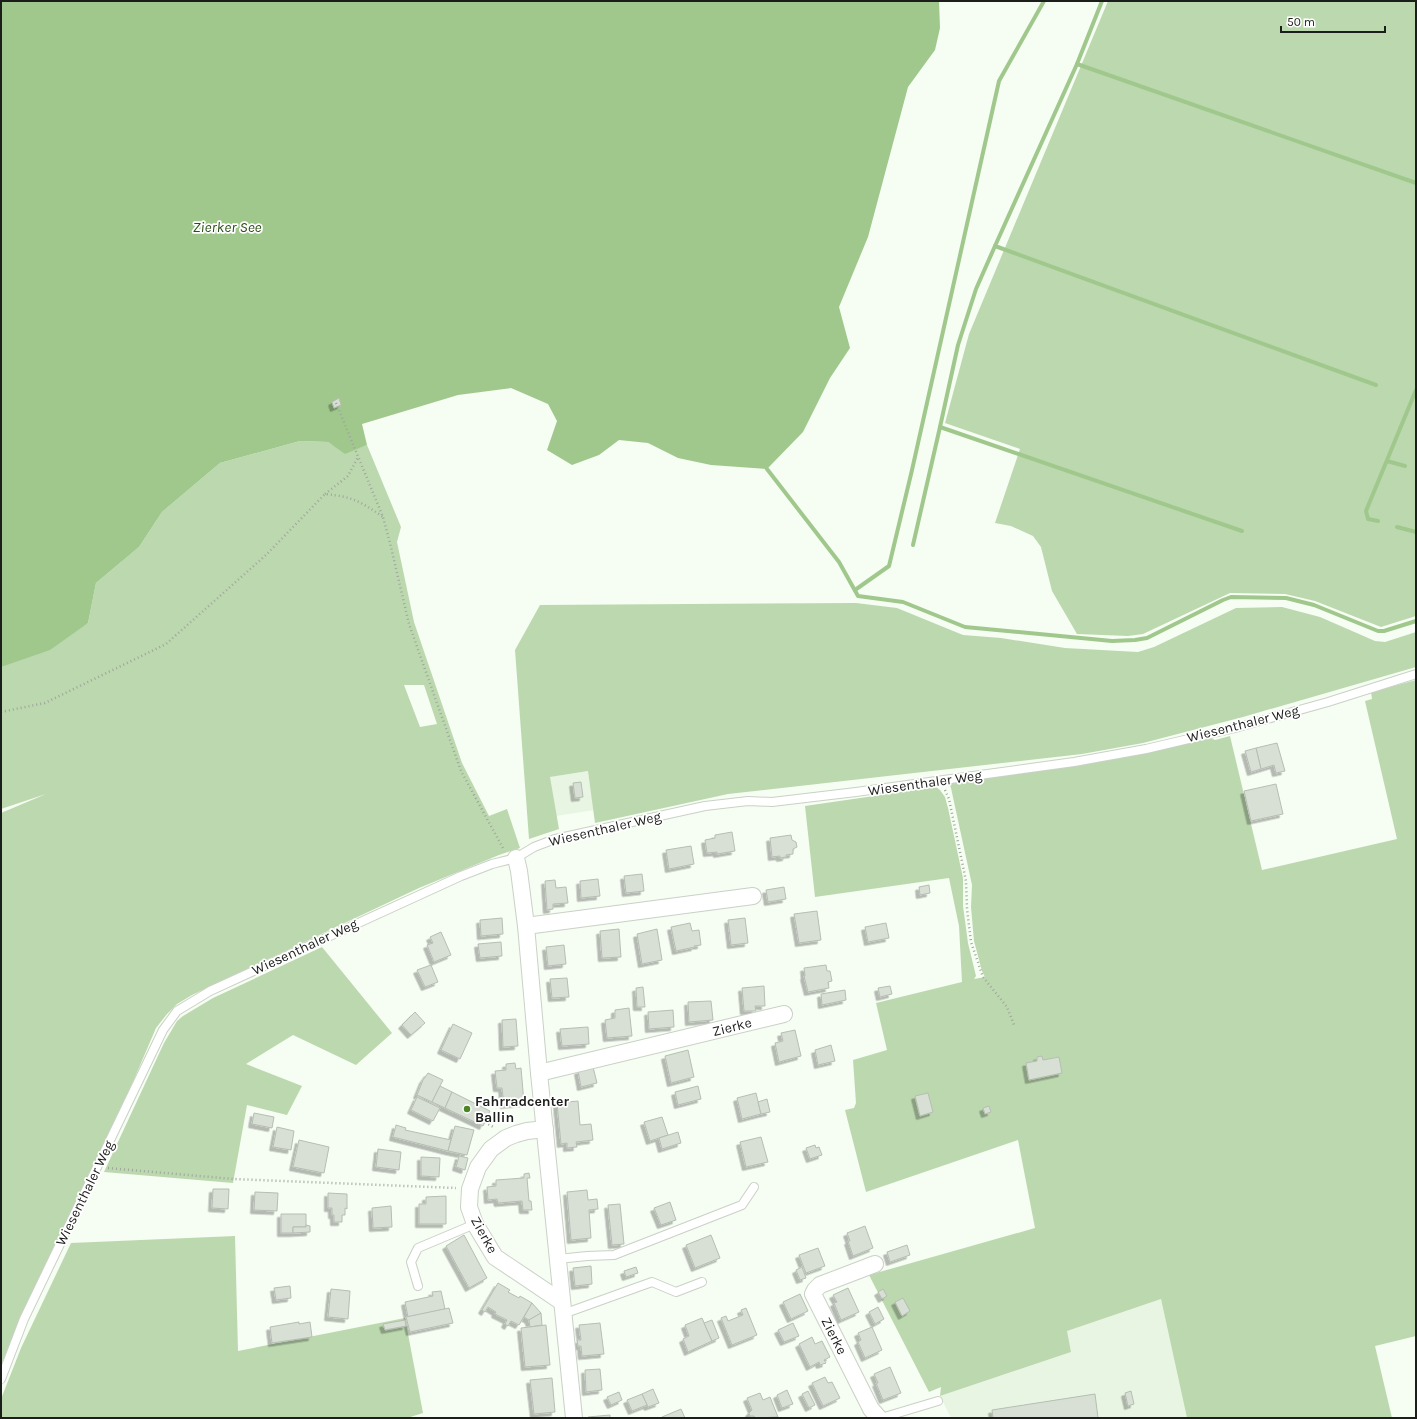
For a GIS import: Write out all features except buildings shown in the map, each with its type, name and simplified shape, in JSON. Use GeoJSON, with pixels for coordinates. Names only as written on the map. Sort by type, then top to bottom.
{"type":"FeatureCollection","features":[{"type":"Feature","properties":{"kind":"street"},"geometry":{"type":"LineString","coordinates":[[516,858],[526,926],[539,1073],[574,1418]]}},
{"type":"Feature","properties":{"kind":"street"},"geometry":{"type":"LineString","coordinates":[[526,926],[753,896]]}},
{"type":"Feature","properties":{"kind":"street","name":"Zierke"},"geometry":{"type":"LineString","coordinates":[[539,1073],[784,1014]]}},
{"type":"Feature","properties":{"kind":"street","name":"Zierke"},"geometry":{"type":"LineString","coordinates":[[545,1129],[516,1134],[506,1138],[491,1149],[478,1167],[470,1189],[469,1207],[475,1224],[495,1257],[563,1308]]}},
{"type":"Feature","properties":{"kind":"street","name":"Zierke"},"geometry":{"type":"LineString","coordinates":[[875,1264],[820,1285],[813,1294],[871,1409],[880,1418]]}},
{"type":"Feature","properties":{"kind":"lane","name":"Wiesenthaler Weg"},"geometry":{"type":"LineString","coordinates":[[1,1379],[24,1319],[163,1030],[177,1011],[210,991],[411,898],[492,864],[516,858],[534,846],[555,839],[705,806],[748,801],[772,802],[1074,762],[1146,749],[1235,728],[1328,702],[1416,674]]}},
{"type":"Feature","properties":{"kind":"lane"},"geometry":{"type":"LineString","coordinates":[[558,1259],[614,1255],[742,1205],[754,1187]]}},
{"type":"Feature","properties":{"kind":"lane"},"geometry":{"type":"LineString","coordinates":[[418,1286],[411,1262],[418,1248],[475,1224]]}},
{"type":"Feature","properties":{"kind":"lane"},"geometry":{"type":"LineString","coordinates":[[563,1308],[652,1282],[676,1292],[702,1282]]}},
{"type":"Feature","properties":{"kind":"lane","name":"Zierke"},"geometry":{"type":"LineString","coordinates":[[880,1418],[938,1401]]}},
{"type":"Feature","properties":{"kind":"path"},"geometry":{"type":"LineString","coordinates":[[336,403],[383,517],[409,624],[461,770],[501,845]]}},
{"type":"Feature","properties":{"kind":"path"},"geometry":{"type":"LineString","coordinates":[[1,712],[46,703],[166,644],[266,555],[325,494],[348,476],[358,457]]}},
{"type":"Feature","properties":{"kind":"path"},"geometry":{"type":"LineString","coordinates":[[325,494],[346,496],[364,503],[383,517]]}},
{"type":"Feature","properties":{"kind":"path"},"geometry":{"type":"LineString","coordinates":[[942,780],[949,799],[966,881],[967,909],[971,942],[983,977],[1007,1007],[1014,1025]]}},
{"type":"Feature","properties":{"kind":"path"},"geometry":{"type":"LineString","coordinates":[[98,1167],[226,1179],[470,1189]]}},
{"type":"Feature","properties":{"kind":"shaded area"},"geometry":{"type":"Polygon","coordinates":[[[1108,1],[1416,1],[1416,616],[1381,627],[1315,601],[1285,594],[1230,593],[1143,634],[1128,636],[1077,634],[1052,591],[1041,547],[1033,536],[1011,526],[995,523],[1020,449],[945,423],[969,334],[1108,1]]]}},
{"type":"Feature","properties":{"kind":"shaded area"},"geometry":{"type":"Polygon","coordinates":[[[300,441],[328,442],[345,453],[367,445],[401,527],[397,542],[414,622],[462,763],[489,816],[507,809],[520,848],[499,855],[419,888],[192,995],[177,1004],[156,1028],[120,1112],[27,1304],[1,1365],[1,813],[46,794],[1,809],[1,667],[88,623],[96,583],[139,547],[162,512],[220,463],[300,441]],[[404,685],[420,727],[437,724],[424,685],[404,685]]]}},
{"type":"Feature","properties":{"kind":"shaded area"},"geometry":{"type":"Polygon","coordinates":[[[856,603],[897,608],[963,635],[1001,638],[1065,648],[1138,652],[1154,647],[1236,608],[1282,607],[1320,617],[1375,641],[1385,642],[1416,632],[1416,667],[1243,717],[1143,743],[1082,754],[728,794],[595,823],[588,771],[550,777],[559,829],[529,839],[515,650],[540,605],[856,603]]]}},
{"type":"Feature","properties":{"kind":"shaded area"},"geometry":{"type":"Polygon","coordinates":[[[1416,680],[1416,1336],[1375,1346],[1392,1418],[1187,1418],[1161,1299],[1067,1331],[1071,1352],[940,1396],[941,1387],[929,1392],[869,1275],[1035,1228],[1018,1140],[866,1192],[845,1110],[854,1108],[856,1103],[853,1060],[887,1050],[876,1003],[962,982],[959,926],[949,878],[815,897],[805,806],[936,787],[940,790],[945,797],[948,808],[963,878],[963,906],[968,943],[976,976],[974,979],[985,977],[974,941],[971,907],[972,885],[951,788],[948,781],[1055,769],[1110,760],[1212,735],[1211,738],[1215,740],[1230,736],[1262,870],[1397,839],[1365,701],[1372,699],[1371,692],[1416,680]]]}},
{"type":"Feature","properties":{"kind":"shaded area"},"geometry":{"type":"Polygon","coordinates":[[[588,771],[594,810],[556,816],[549,777],[588,771]]]}},
{"type":"Feature","properties":{"kind":"shaded area"},"geometry":{"type":"Polygon","coordinates":[[[322,947],[392,1033],[356,1065],[293,1035],[246,1064],[302,1086],[287,1115],[247,1105],[233,1183],[104,1172],[164,1043],[177,1021],[213,998],[322,947]]]}},
{"type":"Feature","properties":{"kind":"shaded area"},"geometry":{"type":"Polygon","coordinates":[[[235,1236],[238,1351],[405,1318],[423,1413],[407,1418],[1,1418],[1,1399],[21,1348],[71,1243],[235,1236]]]}},
{"type":"Feature","properties":{"kind":"shaded area"},"geometry":{"type":"Polygon","coordinates":[[[1161,1299],[1187,1418],[951,1418],[940,1396],[1071,1352],[1066,1331],[1161,1299]]]}},
{"type":"Feature","properties":{"kind":"water","name":"Zierker See"},"geometry":{"type":"Polygon","coordinates":[[[1,1],[939,1],[940,28],[935,50],[908,87],[868,237],[839,307],[850,348],[830,378],[803,432],[767,469],[711,465],[678,458],[648,443],[619,440],[599,455],[572,465],[547,450],[557,421],[548,404],[511,388],[458,395],[362,424],[367,445],[345,454],[328,442],[300,441],[220,463],[162,512],[139,547],[96,583],[88,623],[50,650],[1,667],[1,1]]]}},
{"type":"Feature","properties":{"kind":"waterway"},"geometry":{"type":"LineString","coordinates":[[855,590],[889,566],[999,81],[1044,1]]}},
{"type":"Feature","properties":{"kind":"waterway"},"geometry":{"type":"LineString","coordinates":[[1102,1],[1077,64],[1416,183]]}},
{"type":"Feature","properties":{"kind":"waterway"},"geometry":{"type":"LineString","coordinates":[[1077,64],[995,246],[1376,385]]}},
{"type":"Feature","properties":{"kind":"waterway"},"geometry":{"type":"LineString","coordinates":[[995,246],[976,289],[958,345],[940,427],[1242,531]]}},
{"type":"Feature","properties":{"kind":"waterway"},"geometry":{"type":"LineString","coordinates":[[1378,521],[1368,519],[1366,511],[1416,390]]}},
{"type":"Feature","properties":{"kind":"waterway"},"geometry":{"type":"LineString","coordinates":[[913,545],[940,427]]}},
{"type":"Feature","properties":{"kind":"waterway"},"geometry":{"type":"LineString","coordinates":[[1387,461],[1405,466]]}},
{"type":"Feature","properties":{"kind":"waterway"},"geometry":{"type":"LineString","coordinates":[[767,469],[839,562],[858,596],[903,602],[965,627],[1112,641],[1135,640],[1147,638],[1231,597],[1286,598],[1314,605],[1378,631],[1384,631],[1416,621]]}},
{"type":"Feature","properties":{"kind":"waterway"},"geometry":{"type":"LineString","coordinates":[[1397,527],[1416,532]]}},
{"type":"Feature","properties":{"kind":"place","name":"Fahrradcenter Ballin"},"geometry":{"type":"Point","coordinates":[467,1109]}}]}
